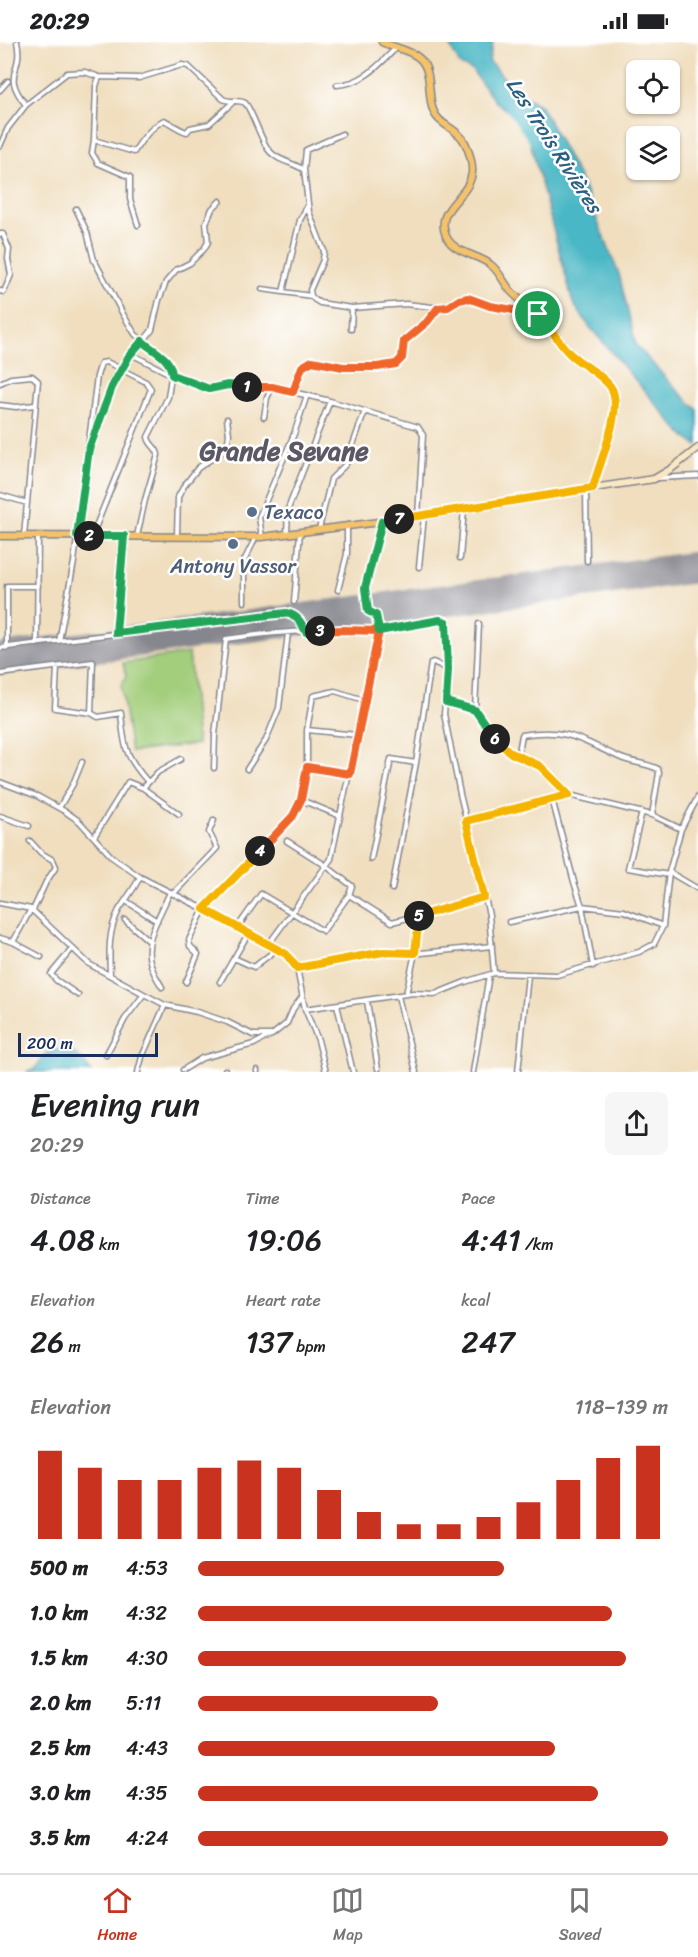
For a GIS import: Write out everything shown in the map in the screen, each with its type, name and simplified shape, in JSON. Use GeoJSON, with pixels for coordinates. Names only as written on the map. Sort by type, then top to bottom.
{"type":"FeatureCollection","features":[{"type":"Feature","properties":{"kind":"main road"},"geometry":{"type":"LineString","coordinates":[[382,42],[419,57],[424,63],[433,110],[438,118],[462,138],[469,153],[471,179],[467,189],[447,209],[443,220],[446,236],[461,251],[491,264],[516,296],[546,321],[569,354],[609,384],[614,392],[615,402],[611,425],[589,488]]}},
{"type":"Feature","properties":{"kind":"main road"},"geometry":{"type":"LineString","coordinates":[[0,536],[259,537],[287,534],[421,516],[654,479],[698,448]]}},
{"type":"Feature","properties":{"kind":"street"},"geometry":{"type":"LineString","coordinates":[[17,42],[19,50],[8,75],[14,94],[26,105]]}},
{"type":"Feature","properties":{"kind":"street"},"geometry":{"type":"LineString","coordinates":[[338,85],[352,83],[363,78],[396,48]]}},
{"type":"Feature","properties":{"kind":"street"},"geometry":{"type":"LineString","coordinates":[[0,146],[8,128],[26,105],[67,73],[85,72],[99,76],[139,78],[186,65],[194,70],[218,96],[228,102],[240,101],[248,106],[271,154],[304,170]]}},
{"type":"Feature","properties":{"kind":"street"},"geometry":{"type":"LineString","coordinates":[[99,76],[96,86],[97,110],[92,153],[98,163],[130,177],[130,199],[138,225]]}},
{"type":"Feature","properties":{"kind":"street"},"geometry":{"type":"LineString","coordinates":[[0,90],[9,81]]}},
{"type":"Feature","properties":{"kind":"street"},"geometry":{"type":"LineString","coordinates":[[94,140],[134,152],[146,134],[161,121],[164,120],[181,131],[187,132],[208,124],[232,102]]}},
{"type":"Feature","properties":{"kind":"street"},"geometry":{"type":"LineString","coordinates":[[311,296],[312,283],[324,251],[313,225],[308,204],[304,170],[306,150],[342,134]]}},
{"type":"Feature","properties":{"kind":"street"},"geometry":{"type":"LineString","coordinates":[[89,449],[121,369],[129,356],[153,330],[159,300],[166,282],[176,270],[190,263],[204,249],[208,242],[206,224],[212,209],[220,201]]}},
{"type":"Feature","properties":{"kind":"street"},"geometry":{"type":"LineString","coordinates":[[283,292],[300,220],[308,204]]}},
{"type":"Feature","properties":{"kind":"street"},"geometry":{"type":"LineString","coordinates":[[76,209],[87,232],[94,260],[107,286],[135,334],[163,356],[168,362],[172,375],[164,408],[148,437],[158,455],[137,536]]}},
{"type":"Feature","properties":{"kind":"street"},"geometry":{"type":"LineString","coordinates":[[0,234],[3,234],[7,242],[12,275],[4,292],[0,291]]}},
{"type":"Feature","properties":{"kind":"street"},"geometry":{"type":"LineString","coordinates":[[262,289],[311,296],[320,303],[352,308],[406,304],[438,308],[448,307],[459,300],[468,298],[490,306],[538,314]]}},
{"type":"Feature","properties":{"kind":"street"},"geometry":{"type":"LineString","coordinates":[[351,328],[352,308]]}},
{"type":"Feature","properties":{"kind":"street"},"geometry":{"type":"LineString","coordinates":[[293,392],[302,367],[312,361],[343,367],[377,367],[396,364],[402,358],[404,341],[427,322],[438,308]]}},
{"type":"Feature","properties":{"kind":"street"},"geometry":{"type":"LineString","coordinates":[[133,354],[172,375],[209,389],[228,385],[249,388],[272,387],[412,424],[421,431],[423,440],[419,567]]}},
{"type":"Feature","properties":{"kind":"street"},"geometry":{"type":"LineString","coordinates":[[59,641],[64,605],[74,562],[92,408],[100,367],[102,363],[107,362],[146,382],[150,387],[150,392],[92,536]]}},
{"type":"Feature","properties":{"kind":"street"},"geometry":{"type":"LineString","coordinates":[[0,383],[15,377],[36,377],[38,381],[24,536]]}},
{"type":"Feature","properties":{"kind":"street"},"geometry":{"type":"LineString","coordinates":[[264,417],[267,398],[272,387]]}},
{"type":"Feature","properties":{"kind":"street"},"geometry":{"type":"LineString","coordinates":[[244,602],[244,561],[259,537],[259,517],[280,469],[307,395]]}},
{"type":"Feature","properties":{"kind":"street"},"geometry":{"type":"LineString","coordinates":[[287,534],[288,508],[330,401]]}},
{"type":"Feature","properties":{"kind":"street"},"geometry":{"type":"LineString","coordinates":[[0,405],[16,407],[36,405]]}},
{"type":"Feature","properties":{"kind":"street"},"geometry":{"type":"LineString","coordinates":[[319,529],[331,479],[346,464],[365,411]]}},
{"type":"Feature","properties":{"kind":"street"},"geometry":{"type":"LineString","coordinates":[[177,537],[178,497],[198,468],[227,448],[230,434],[227,419]]}},
{"type":"Feature","properties":{"kind":"street"},"geometry":{"type":"LineString","coordinates":[[654,479],[698,476]]}},
{"type":"Feature","properties":{"kind":"street"},"geometry":{"type":"LineString","coordinates":[[587,561],[589,488]]}},
{"type":"Feature","properties":{"kind":"street"},"geometry":{"type":"LineString","coordinates":[[0,495],[27,503]]}},
{"type":"Feature","properties":{"kind":"street"},"geometry":{"type":"LineString","coordinates":[[460,558],[464,509]]}},
{"type":"Feature","properties":{"kind":"street"},"geometry":{"type":"LineString","coordinates":[[268,945],[331,859],[379,631],[376,615],[368,611],[365,588],[382,521]]}},
{"type":"Feature","properties":{"kind":"street"},"geometry":{"type":"LineString","coordinates":[[338,590],[347,554],[346,526]]}},
{"type":"Feature","properties":{"kind":"street"},"geometry":{"type":"LineString","coordinates":[[294,602],[300,532]]}},
{"type":"Feature","properties":{"kind":"street"},"geometry":{"type":"LineString","coordinates":[[37,644],[38,536]]}},
{"type":"Feature","properties":{"kind":"street"},"geometry":{"type":"LineString","coordinates":[[116,633],[124,536]]}},
{"type":"Feature","properties":{"kind":"street"},"geometry":{"type":"LineString","coordinates":[[7,648],[8,586],[38,586]]}},
{"type":"Feature","properties":{"kind":"street"},"geometry":{"type":"LineString","coordinates":[[0,648],[286,613],[300,620],[306,632]]}},
{"type":"Feature","properties":{"kind":"street"},"geometry":{"type":"LineString","coordinates":[[214,768],[215,735],[226,639],[273,632],[379,631],[444,620],[446,622],[448,669],[444,714],[466,821],[489,915],[492,946],[491,974],[473,1072]]}},
{"type":"Feature","properties":{"kind":"street"},"geometry":{"type":"LineString","coordinates":[[479,624],[475,710],[493,736],[511,753],[540,766],[569,795]]}},
{"type":"Feature","properties":{"kind":"street"},"geometry":{"type":"LineString","coordinates":[[247,769],[266,740],[279,708],[284,684],[288,633]]}},
{"type":"Feature","properties":{"kind":"street"},"geometry":{"type":"LineString","coordinates":[[0,674],[93,662],[91,713]]}},
{"type":"Feature","properties":{"kind":"street"},"geometry":{"type":"LineString","coordinates":[[392,889],[416,763],[431,663],[448,669]]}},
{"type":"Feature","properties":{"kind":"street"},"geometry":{"type":"LineString","coordinates":[[57,667],[55,708],[91,713],[98,717],[120,712],[128,756],[132,765],[148,782]]}},
{"type":"Feature","properties":{"kind":"street"},"geometry":{"type":"LineString","coordinates":[[186,982],[198,954],[190,946],[189,940],[204,909],[293,816],[301,800],[307,767],[307,730],[313,696],[335,691],[364,700]]}},
{"type":"Feature","properties":{"kind":"street"},"geometry":{"type":"LineString","coordinates":[[446,702],[475,710]]}},
{"type":"Feature","properties":{"kind":"street"},"geometry":{"type":"LineString","coordinates":[[307,730],[357,735]]}},
{"type":"Feature","properties":{"kind":"street"},"geometry":{"type":"LineString","coordinates":[[518,757],[522,735],[556,732],[578,737],[623,759],[658,769],[652,815]]}},
{"type":"Feature","properties":{"kind":"street"},"geometry":{"type":"LineString","coordinates":[[143,788],[158,772],[181,759]]}},
{"type":"Feature","properties":{"kind":"street"},"geometry":{"type":"LineString","coordinates":[[370,859],[391,759],[416,763]]}},
{"type":"Feature","properties":{"kind":"street"},"geometry":{"type":"LineString","coordinates":[[59,808],[82,762]]}},
{"type":"Feature","properties":{"kind":"street"},"geometry":{"type":"LineString","coordinates":[[307,767],[350,774]]}},
{"type":"Feature","properties":{"kind":"street"},"geometry":{"type":"LineString","coordinates":[[0,782],[37,796],[79,821],[112,857],[140,877],[286,954],[297,968],[305,1009],[318,1040],[326,1072]]}},
{"type":"Feature","properties":{"kind":"street"},"geometry":{"type":"LineString","coordinates":[[94,837],[128,782],[143,788],[179,814]]}},
{"type":"Feature","properties":{"kind":"street"},"geometry":{"type":"LineString","coordinates":[[466,821],[569,795],[652,815],[681,829]]}},
{"type":"Feature","properties":{"kind":"street"},"geometry":{"type":"LineString","coordinates":[[305,1009],[406,994],[435,994],[465,981],[491,974],[557,975],[639,952],[654,944],[663,926],[669,873],[681,829],[698,796]]}},
{"type":"Feature","properties":{"kind":"street"},"geometry":{"type":"LineString","coordinates":[[301,800],[340,816]]}},
{"type":"Feature","properties":{"kind":"street"},"geometry":{"type":"LineString","coordinates":[[552,800],[582,906],[593,966]]}},
{"type":"Feature","properties":{"kind":"street"},"geometry":{"type":"LineString","coordinates":[[642,812],[628,868],[669,873],[698,889]]}},
{"type":"Feature","properties":{"kind":"street"},"geometry":{"type":"LineString","coordinates":[[0,816],[29,826]]}},
{"type":"Feature","properties":{"kind":"street"},"geometry":{"type":"LineString","coordinates":[[162,987],[151,967],[149,941],[171,893],[217,848],[209,832],[214,820]]}},
{"type":"Feature","properties":{"kind":"street"},"geometry":{"type":"LineString","coordinates":[[13,942],[56,867],[53,860],[41,853],[30,841]]}},
{"type":"Feature","properties":{"kind":"street"},"geometry":{"type":"LineString","coordinates":[[237,927],[261,894],[323,931],[349,895],[352,886],[325,865],[287,841]]}},
{"type":"Feature","properties":{"kind":"street"},"geometry":{"type":"LineString","coordinates":[[110,975],[109,945],[112,926],[140,877]]}},
{"type":"Feature","properties":{"kind":"street"},"geometry":{"type":"LineString","coordinates":[[349,895],[392,922],[484,897]]}},
{"type":"Feature","properties":{"kind":"street"},"geometry":{"type":"LineString","coordinates":[[126,901],[157,921]]}},
{"type":"Feature","properties":{"kind":"street"},"geometry":{"type":"LineString","coordinates":[[0,903],[32,910],[89,964],[165,1005],[226,1022],[253,1035],[272,1035]]}},
{"type":"Feature","properties":{"kind":"street"},"geometry":{"type":"LineString","coordinates":[[509,922],[582,906],[624,911],[663,926]]}},
{"type":"Feature","properties":{"kind":"street"},"geometry":{"type":"LineString","coordinates":[[406,994],[415,953],[419,915]]}},
{"type":"Feature","properties":{"kind":"street"},"geometry":{"type":"LineString","coordinates":[[125,920],[149,941]]}},
{"type":"Feature","properties":{"kind":"street"},"geometry":{"type":"LineString","coordinates":[[220,982],[248,934]]}},
{"type":"Feature","properties":{"kind":"street"},"geometry":{"type":"LineString","coordinates":[[0,938],[42,957]]}},
{"type":"Feature","properties":{"kind":"street"},"geometry":{"type":"LineString","coordinates":[[297,968],[383,952],[415,953],[492,946]]}},
{"type":"Feature","properties":{"kind":"street"},"geometry":{"type":"LineString","coordinates":[[72,949],[51,974],[78,995]]}},
{"type":"Feature","properties":{"kind":"street"},"geometry":{"type":"LineString","coordinates":[[234,958],[254,967],[277,949]]}},
{"type":"Feature","properties":{"kind":"street"},"geometry":{"type":"LineString","coordinates":[[518,1072],[528,975]]}},
{"type":"Feature","properties":{"kind":"street"},"geometry":{"type":"LineString","coordinates":[[106,1055],[124,1019],[144,994]]}},
{"type":"Feature","properties":{"kind":"street"},"geometry":{"type":"LineString","coordinates":[[398,996],[416,1072]]}},
{"type":"Feature","properties":{"kind":"street"},"geometry":{"type":"LineString","coordinates":[[183,1070],[202,1058],[254,1044],[272,1035],[286,1023],[302,997]]}},
{"type":"Feature","properties":{"kind":"street"},"geometry":{"type":"LineString","coordinates":[[367,1001],[378,1069]]}},
{"type":"Feature","properties":{"kind":"street"},"geometry":{"type":"LineString","coordinates":[[138,1072],[142,1057],[165,1005]]}},
{"type":"Feature","properties":{"kind":"street"},"geometry":{"type":"LineString","coordinates":[[337,1005],[353,1071]]}},
{"type":"Feature","properties":{"kind":"green space"},"geometry":{"type":"Polygon","coordinates":[[[189,653],[197,744],[131,752],[121,686],[126,676],[123,663],[189,653]]]}},
{"type":"Feature","properties":{"kind":"water","name":"Les Trois Rivières"},"geometry":{"type":"Polygon","coordinates":[[[448,42],[466,42],[470,46],[471,42],[493,42],[489,61],[512,87],[541,106],[583,185],[619,274],[636,345],[698,410],[698,446],[686,438],[673,424],[589,326],[573,303],[525,123],[495,102],[472,70],[460,65],[448,42]]]}},
{"type":"Feature","properties":{"kind":"water"},"geometry":{"type":"Polygon","coordinates":[[[61,1049],[79,1056],[91,1072],[27,1072],[33,1071],[47,1053],[61,1049]]]}},
{"type":"Feature","properties":{"kind":"waterway","name":"Les Trois Rivières"},"geometry":{"type":"LineString","coordinates":[[510,108],[532,139]]}},
{"type":"Feature","properties":{"kind":"runway"},"geometry":{"type":"LineString","coordinates":[[0,659],[698,567]]}},
{"type":"Feature","properties":{"kind":"place","name":"Texaco"},"geometry":{"type":"Point","coordinates":[252,512]}},
{"type":"Feature","properties":{"kind":"place","name":"Antony Vassor"},"geometry":{"type":"Point","coordinates":[233,544]}},
{"type":"Feature","properties":{"kind":"district","name":"Grande Sevane"},"geometry":{"type":"Point","coordinates":[284,451]}},
{"type":"Feature","properties":{"kind":"route"},"geometry":{"type":"LineString","coordinates":[[538,314],[490,306],[476,299],[459,300],[448,307],[438,308],[427,322],[404,341],[402,358],[396,364],[387,367],[343,367],[312,361],[302,367],[293,392],[272,387],[249,388],[228,385],[209,389],[203,387],[172,375],[172,370],[163,356],[142,341],[121,369],[106,402],[89,449],[77,536],[124,536],[116,633],[286,613],[300,620],[306,632],[379,631],[350,774],[307,767],[301,800],[293,816],[204,909],[286,954],[297,968],[383,952],[415,953],[419,915],[484,897],[466,821],[569,795],[556,785],[540,766],[511,753],[493,736],[475,710],[446,702],[448,669],[446,622],[444,620],[379,631],[376,615],[368,611],[366,604],[365,588],[382,521],[593,488],[611,425],[615,402],[614,392],[609,384],[569,354],[546,321],[538,314]]}}]}
